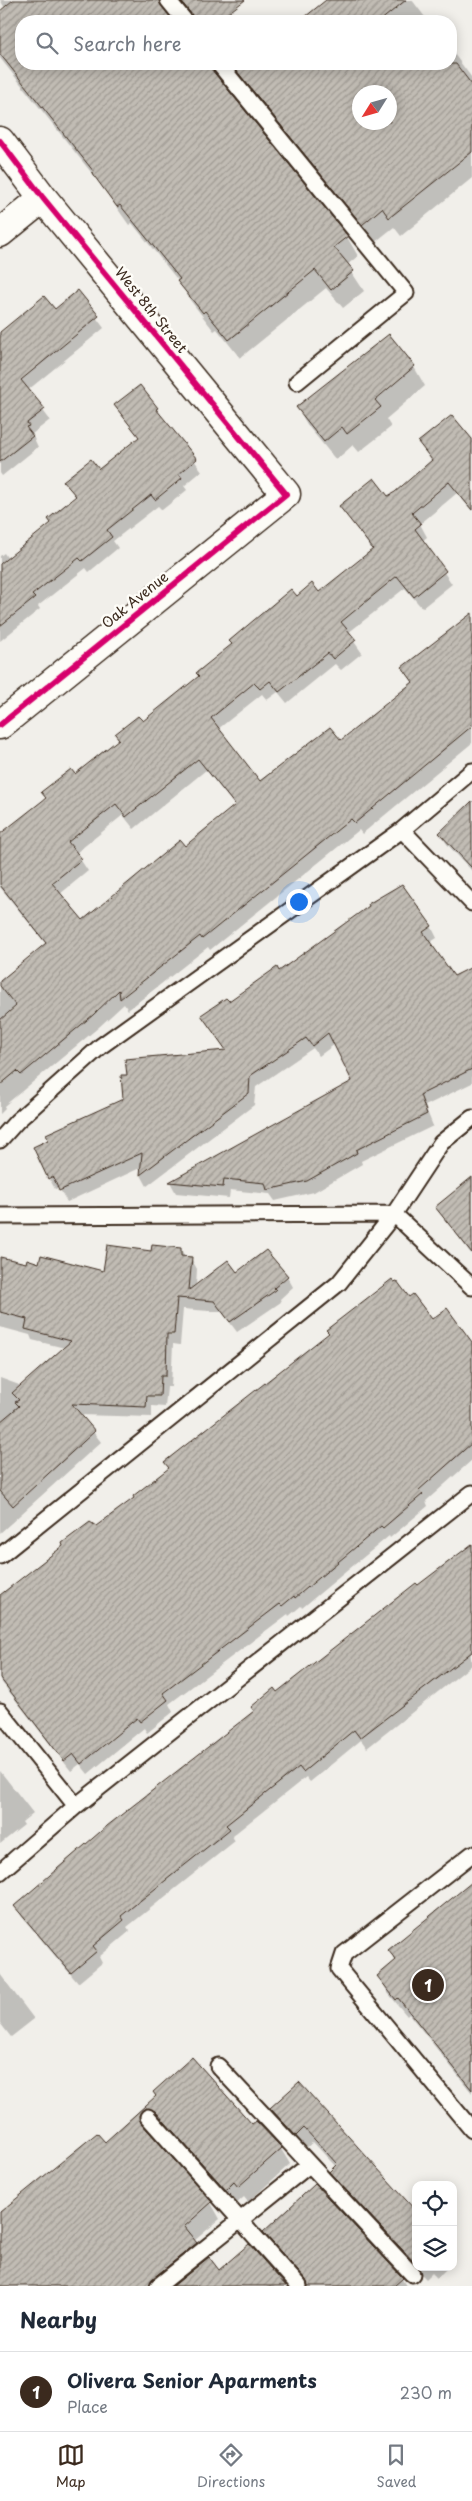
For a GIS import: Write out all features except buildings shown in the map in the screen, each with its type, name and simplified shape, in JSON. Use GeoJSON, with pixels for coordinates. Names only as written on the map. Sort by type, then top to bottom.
{"type":"FeatureCollection","features":[{"type":"Feature","properties":{"kind":"street","name":"West 8th Street"},"geometry":{"type":"LineString","coordinates":[[0,141],[43,198],[286,494]]}},
{"type":"Feature","properties":{"kind":"street"},"geometry":{"type":"LineString","coordinates":[[0,233],[43,198]]}},
{"type":"Feature","properties":{"kind":"street","name":"Oak Avenue"},"geometry":{"type":"LineString","coordinates":[[0,724],[286,494]]}},
{"type":"Feature","properties":{"kind":"lane"},"geometry":{"type":"LineString","coordinates":[[168,0],[180,15]]}},
{"type":"Feature","properties":{"kind":"lane"},"geometry":{"type":"LineString","coordinates":[[223,70],[406,292],[297,382]]}},
{"type":"Feature","properties":{"kind":"lane"},"geometry":{"type":"LineString","coordinates":[[0,1140],[17,1121],[101,1046],[402,830],[472,771]]}},
{"type":"Feature","properties":{"kind":"lane"},"geometry":{"type":"LineString","coordinates":[[402,830],[472,903]]}},
{"type":"Feature","properties":{"kind":"lane"},"geometry":{"type":"LineString","coordinates":[[0,1556],[339,1283],[394,1214],[441,1143],[472,1118]]}},
{"type":"Feature","properties":{"kind":"lane"},"geometry":{"type":"LineString","coordinates":[[0,1216],[394,1214],[472,1287]]}},
{"type":"Feature","properties":{"kind":"lane"},"geometry":{"type":"LineString","coordinates":[[0,1872],[76,1806],[472,1493]]}},
{"type":"Feature","properties":{"kind":"lane"},"geometry":{"type":"LineString","coordinates":[[0,1711],[76,1806]]}},
{"type":"Feature","properties":{"kind":"lane"},"geometry":{"type":"LineString","coordinates":[[472,1854],[344,1954],[338,1969],[472,2130]]}},
{"type":"Feature","properties":{"kind":"lane"},"geometry":{"type":"LineString","coordinates":[[218,2066],[412,2274]]}},
{"type":"Feature","properties":{"kind":"lane"},"geometry":{"type":"LineString","coordinates":[[148,2118],[241,2219],[299,2286]]}},
{"type":"Feature","properties":{"kind":"lane"},"geometry":{"type":"LineString","coordinates":[[158,2286],[309,2164]]}},
{"type":"Feature","properties":{"kind":"cycle path"},"geometry":{"type":"LineString","coordinates":[[0,141],[43,198],[286,494],[0,725]]}},
{"type":"Feature","properties":{"kind":"place","name":"Olivera Senior Aparments"},"geometry":{"type":"Point","coordinates":[428,1985]}}]}
